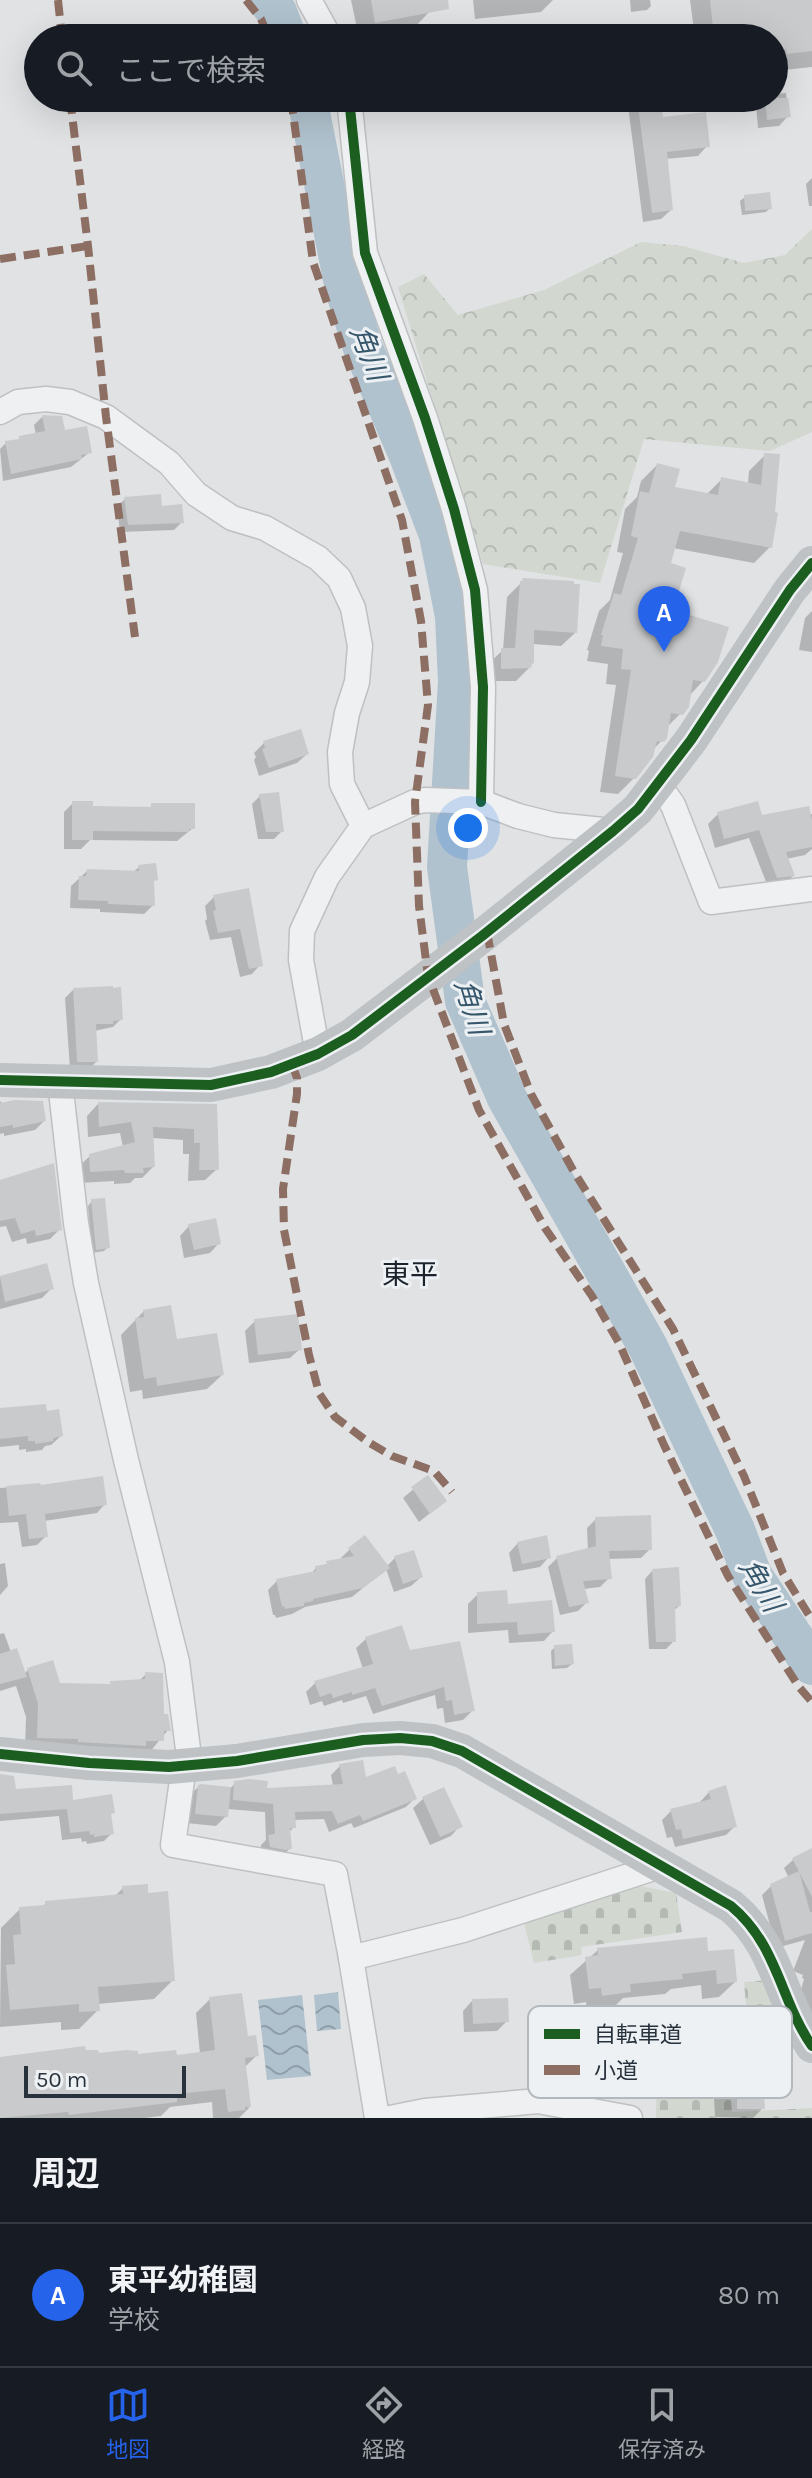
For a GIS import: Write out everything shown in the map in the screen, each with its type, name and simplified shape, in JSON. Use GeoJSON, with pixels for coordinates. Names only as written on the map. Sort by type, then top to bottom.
{"type":"FeatureCollection","features":[{"type":"Feature","properties":{"kind":"street"},"geometry":{"type":"LineString","coordinates":[[309,0],[322,24]]}},
{"type":"Feature","properties":{"kind":"street"},"geometry":{"type":"LineString","coordinates":[[350,112],[365,253],[425,418],[454,509],[475,590],[483,687],[478,802]]}},
{"type":"Feature","properties":{"kind":"street"},"geometry":{"type":"LineString","coordinates":[[0,412],[18,402],[46,399],[70,402],[106,417],[169,463],[196,494],[232,518],[265,528],[318,558],[339,578],[353,608],[360,646],[357,682],[347,713],[340,752],[342,784],[363,826]]}},
{"type":"Feature","properties":{"kind":"street"},"geometry":{"type":"LineString","coordinates":[[0,1080],[211,1085],[271,1072],[318,1054],[352,1035],[613,831],[655,789],[790,590],[812,563]]}},
{"type":"Feature","properties":{"kind":"street"},"geometry":{"type":"LineString","coordinates":[[655,789],[666,795],[673,805],[711,902],[812,889]]}},
{"type":"Feature","properties":{"kind":"street"},"geometry":{"type":"LineString","coordinates":[[318,1054],[299,946],[302,931],[327,877],[363,826],[425,800],[478,802],[554,825],[613,831]]}},
{"type":"Feature","properties":{"kind":"street"},"geometry":{"type":"LineString","coordinates":[[60,1082],[86,1283],[126,1460],[177,1662],[187,1765],[173,1845],[335,1874],[377,2118]]}},
{"type":"Feature","properties":{"kind":"street"},"geometry":{"type":"LineString","coordinates":[[0,1754],[143,1766],[187,1765],[284,1755],[363,1740],[400,1738],[432,1741],[462,1751],[731,1906],[745,1918],[764,1944],[812,2046]]}},
{"type":"Feature","properties":{"kind":"street"},"geometry":{"type":"LineString","coordinates":[[351,1958],[463,1930],[660,1866]]}},
{"type":"Feature","properties":{"kind":"street"},"geometry":{"type":"LineString","coordinates":[[390,2118],[538,2101],[630,2118]]}},
{"type":"Feature","properties":{"kind":"green space"},"geometry":{"type":"Polygon","coordinates":[[[812,229],[812,432],[770,451],[644,439],[600,583],[483,564],[398,287],[424,274],[458,315],[544,290],[641,242],[683,246],[744,263],[785,255],[812,229]]]}},
{"type":"Feature","properties":{"kind":"green space"},"geometry":{"type":"Polygon","coordinates":[[[640,1886],[676,1893],[682,1932],[581,1947],[582,1955],[534,1963],[524,1923],[640,1886]]]}},
{"type":"Feature","properties":{"kind":"green space"},"geometry":{"type":"Polygon","coordinates":[[[768,1980],[777,2006],[746,2006],[744,1982],[768,1980]]]}},
{"type":"Feature","properties":{"kind":"green space"},"geometry":{"type":"Polygon","coordinates":[[[656,2098],[731,2098],[732,2112],[812,2108],[812,2118],[656,2118],[656,2098]]]}},
{"type":"Feature","properties":{"kind":"water"},"geometry":{"type":"Polygon","coordinates":[[[338,1992],[341,2029],[317,2031],[314,1995],[338,1992]]]}},
{"type":"Feature","properties":{"kind":"water"},"geometry":{"type":"Polygon","coordinates":[[[302,1995],[311,2076],[267,2080],[258,2000],[302,1995]]]}},
{"type":"Feature","properties":{"kind":"building"},"geometry":{"type":"Polygon","coordinates":[[[371,0],[448,0],[449,9],[375,23],[371,0]]]}},
{"type":"Feature","properties":{"kind":"building"},"geometry":{"type":"Polygon","coordinates":[[[710,0],[812,0],[812,51],[788,54],[788,24],[713,24],[710,0]]]}},
{"type":"Feature","properties":{"kind":"building"},"geometry":{"type":"Polygon","coordinates":[[[788,98],[791,117],[767,120],[766,112],[788,112],[788,98]]]}},
{"type":"Feature","properties":{"kind":"building"},"geometry":{"type":"Polygon","coordinates":[[[639,112],[662,112],[663,117],[706,112],[710,147],[667,152],[673,210],[652,213],[639,112]]]}},
{"type":"Feature","properties":{"kind":"building"},"geometry":{"type":"Polygon","coordinates":[[[770,192],[772,209],[745,211],[744,195],[770,192]]]}},
{"type":"Feature","properties":{"kind":"building"},"geometry":{"type":"Polygon","coordinates":[[[42,415],[62,416],[65,430],[87,426],[92,453],[81,455],[82,459],[11,474],[5,441],[45,431],[42,415]]]}},
{"type":"Feature","properties":{"kind":"building"},"geometry":{"type":"Polygon","coordinates":[[[764,453],[780,454],[775,512],[778,513],[772,548],[680,531],[671,563],[686,568],[673,610],[729,627],[718,662],[705,682],[693,680],[689,707],[683,715],[671,713],[667,738],[664,742],[657,741],[653,757],[636,779],[615,776],[631,670],[621,669],[623,649],[601,646],[601,635],[614,593],[621,595],[638,538],[631,536],[640,491],[649,493],[657,463],[680,469],[675,487],[718,495],[721,477],[761,485],[764,453]]]}},
{"type":"Feature","properties":{"kind":"building"},"geometry":{"type":"Polygon","coordinates":[[[161,494],[162,506],[182,504],[184,523],[128,525],[124,497],[161,494]]]}},
{"type":"Feature","properties":{"kind":"building"},"geometry":{"type":"Polygon","coordinates":[[[523,578],[580,584],[577,633],[534,630],[534,663],[531,668],[501,669],[501,648],[515,648],[520,581],[523,578]]]}},
{"type":"Feature","properties":{"kind":"building"},"geometry":{"type":"Polygon","coordinates":[[[301,729],[309,754],[269,768],[262,749],[265,748],[263,741],[301,729]]]}},
{"type":"Feature","properties":{"kind":"building"},"geometry":{"type":"Polygon","coordinates":[[[279,792],[284,832],[266,832],[259,794],[279,792]]]}},
{"type":"Feature","properties":{"kind":"building"},"geometry":{"type":"Polygon","coordinates":[[[72,801],[93,801],[93,806],[151,807],[151,803],[195,803],[195,829],[189,829],[189,832],[93,831],[93,840],[72,840],[72,801]]]}},
{"type":"Feature","properties":{"kind":"building"},"geometry":{"type":"Polygon","coordinates":[[[758,801],[762,815],[809,806],[812,847],[786,852],[795,876],[777,878],[759,830],[724,839],[717,812],[758,801]]]}},
{"type":"Feature","properties":{"kind":"building"},"geometry":{"type":"Polygon","coordinates":[[[156,863],[155,906],[78,900],[79,876],[86,876],[87,869],[139,871],[138,865],[156,863]]]}},
{"type":"Feature","properties":{"kind":"building"},"geometry":{"type":"Polygon","coordinates":[[[249,888],[263,966],[249,969],[240,929],[218,933],[213,895],[249,888]]]}},
{"type":"Feature","properties":{"kind":"building"},"geometry":{"type":"Polygon","coordinates":[[[121,987],[123,1020],[113,1021],[113,1024],[96,1024],[98,1062],[77,1062],[73,988],[121,987]]]}},
{"type":"Feature","properties":{"kind":"building"},"geometry":{"type":"Polygon","coordinates":[[[43,1101],[46,1121],[13,1128],[13,1125],[0,1127],[0,1103],[43,1101]]]}},
{"type":"Feature","properties":{"kind":"building"},"geometry":{"type":"Polygon","coordinates":[[[98,1102],[217,1104],[219,1170],[199,1170],[200,1143],[194,1143],[194,1129],[153,1127],[155,1167],[143,1168],[144,1173],[125,1173],[124,1170],[90,1172],[89,1154],[135,1142],[131,1122],[99,1127],[98,1102]]]}},
{"type":"Feature","properties":{"kind":"building"},"geometry":{"type":"Polygon","coordinates":[[[54,1163],[62,1230],[36,1236],[35,1230],[21,1234],[15,1218],[0,1221],[0,1180],[54,1163]]]}},
{"type":"Feature","properties":{"kind":"building"},"geometry":{"type":"Polygon","coordinates":[[[105,1198],[110,1248],[96,1250],[91,1199],[105,1198]]]}},
{"type":"Feature","properties":{"kind":"building"},"geometry":{"type":"Polygon","coordinates":[[[216,1218],[221,1244],[194,1250],[188,1224],[216,1218]]]}},
{"type":"Feature","properties":{"kind":"building"},"geometry":{"type":"Polygon","coordinates":[[[47,1263],[54,1289],[5,1302],[0,1276],[47,1263]]]}},
{"type":"Feature","properties":{"kind":"building"},"geometry":{"type":"Polygon","coordinates":[[[171,1305],[177,1339],[217,1333],[224,1375],[157,1386],[156,1377],[144,1379],[135,1318],[144,1317],[143,1310],[171,1305]]]}},
{"type":"Feature","properties":{"kind":"building"},"geometry":{"type":"Polygon","coordinates":[[[298,1314],[302,1350],[258,1355],[254,1319],[298,1314]]]}},
{"type":"Feature","properties":{"kind":"building"},"geometry":{"type":"Polygon","coordinates":[[[46,1404],[47,1411],[59,1409],[63,1436],[35,1444],[35,1441],[28,1441],[28,1436],[0,1439],[0,1408],[46,1404]]]}},
{"type":"Feature","properties":{"kind":"building"},"geometry":{"type":"Polygon","coordinates":[[[428,1475],[447,1501],[430,1514],[411,1487],[428,1475]]]}},
{"type":"Feature","properties":{"kind":"building"},"geometry":{"type":"Polygon","coordinates":[[[103,1476],[107,1505],[45,1514],[48,1537],[29,1539],[26,1514],[9,1516],[6,1486],[41,1485],[103,1476]]]}},
{"type":"Feature","properties":{"kind":"building"},"geometry":{"type":"Polygon","coordinates":[[[651,1515],[652,1550],[609,1551],[612,1579],[583,1581],[589,1603],[569,1607],[556,1556],[596,1546],[595,1517],[651,1515]]]}},
{"type":"Feature","properties":{"kind":"building"},"geometry":{"type":"Polygon","coordinates":[[[365,1535],[390,1568],[363,1588],[313,1599],[304,1606],[282,1607],[276,1579],[316,1571],[315,1566],[327,1564],[326,1561],[354,1556],[348,1548],[365,1535]]]}},
{"type":"Feature","properties":{"kind":"building"},"geometry":{"type":"Polygon","coordinates":[[[547,1535],[551,1558],[522,1564],[517,1542],[547,1535]]]}},
{"type":"Feature","properties":{"kind":"building"},"geometry":{"type":"Polygon","coordinates":[[[414,1550],[423,1577],[403,1584],[394,1556],[414,1550]]]}},
{"type":"Feature","properties":{"kind":"building"},"geometry":{"type":"Polygon","coordinates":[[[679,1567],[681,1606],[675,1607],[676,1642],[656,1642],[652,1569],[679,1567]]]}},
{"type":"Feature","properties":{"kind":"building"},"geometry":{"type":"Polygon","coordinates":[[[507,1590],[508,1604],[552,1600],[555,1632],[518,1635],[517,1622],[477,1624],[477,1592],[507,1590]]]}},
{"type":"Feature","properties":{"kind":"building"},"geometry":{"type":"Polygon","coordinates":[[[402,1625],[410,1650],[460,1641],[475,1711],[454,1715],[452,1700],[446,1701],[444,1687],[382,1706],[375,1688],[352,1695],[352,1692],[333,1698],[331,1693],[320,1697],[314,1681],[373,1664],[365,1637],[402,1625]]]}},
{"type":"Feature","properties":{"kind":"building"},"geometry":{"type":"Polygon","coordinates":[[[572,1644],[574,1664],[555,1666],[554,1645],[572,1644]]]}},
{"type":"Feature","properties":{"kind":"building"},"geometry":{"type":"Polygon","coordinates":[[[17,1648],[27,1677],[0,1684],[0,1654],[17,1648]]]}},
{"type":"Feature","properties":{"kind":"building"},"geometry":{"type":"Polygon","coordinates":[[[53,1660],[60,1683],[110,1684],[110,1681],[145,1679],[145,1672],[163,1673],[164,1714],[168,1714],[171,1731],[164,1731],[164,1741],[146,1741],[146,1746],[37,1738],[38,1704],[27,1668],[53,1660]]]}},
{"type":"Feature","properties":{"kind":"building"},"geometry":{"type":"Polygon","coordinates":[[[363,1760],[366,1777],[395,1766],[398,1774],[405,1771],[417,1799],[363,1821],[360,1815],[338,1824],[332,1811],[295,1812],[296,1828],[290,1828],[292,1849],[285,1850],[270,1847],[268,1835],[275,1834],[273,1804],[233,1800],[234,1781],[268,1781],[267,1788],[343,1784],[339,1764],[363,1760]]]}},
{"type":"Feature","properties":{"kind":"building"},"geometry":{"type":"Polygon","coordinates":[[[0,1774],[14,1776],[16,1789],[72,1785],[73,1800],[112,1794],[114,1834],[94,1837],[89,1831],[70,1833],[67,1809],[0,1814],[0,1774]]]}},
{"type":"Feature","properties":{"kind":"building"},"geometry":{"type":"Polygon","coordinates":[[[198,1785],[231,1787],[228,1817],[195,1814],[198,1785]]]}},
{"type":"Feature","properties":{"kind":"building"},"geometry":{"type":"Polygon","coordinates":[[[726,1785],[737,1827],[683,1839],[681,1829],[676,1830],[670,1809],[711,1799],[708,1791],[726,1785]]]}},
{"type":"Feature","properties":{"kind":"building"},"geometry":{"type":"Polygon","coordinates":[[[444,1787],[463,1827],[440,1837],[422,1797],[444,1787]]]}},
{"type":"Feature","properties":{"kind":"building"},"geometry":{"type":"Polygon","coordinates":[[[812,1848],[812,1897],[792,1858],[812,1848]]]}},
{"type":"Feature","properties":{"kind":"building"},"geometry":{"type":"Polygon","coordinates":[[[799,1871],[812,1912],[812,1933],[785,1941],[770,1884],[799,1871]]]}},
{"type":"Feature","properties":{"kind":"building"},"geometry":{"type":"Polygon","coordinates":[[[148,1884],[148,1893],[168,1891],[175,1981],[98,1987],[100,2011],[79,2012],[79,2004],[10,2010],[6,1965],[15,1964],[13,1935],[21,1934],[19,1907],[45,1905],[45,1901],[123,1894],[122,1886],[148,1884]]]}},
{"type":"Feature","properties":{"kind":"building"},"geometry":{"type":"Polygon","coordinates":[[[707,1937],[708,1951],[734,1949],[737,1982],[717,1984],[716,1970],[682,1974],[683,1979],[630,1984],[631,1992],[602,1996],[601,1988],[589,1989],[585,1957],[598,1955],[597,1948],[707,1937]]]}},
{"type":"Feature","properties":{"kind":"building"},"geometry":{"type":"Polygon","coordinates":[[[242,1993],[248,2036],[256,2035],[259,2056],[245,2058],[251,2107],[228,2112],[225,2089],[177,2094],[177,2102],[69,2115],[68,2112],[0,2118],[0,2057],[85,2046],[86,2050],[98,2050],[99,2053],[126,2050],[138,2051],[138,2054],[176,2050],[177,2055],[215,2050],[209,1997],[242,1993]]]}},
{"type":"Feature","properties":{"kind":"building"},"geometry":{"type":"Polygon","coordinates":[[[508,1998],[509,2022],[473,2024],[472,1999],[508,1998]]]}},
{"type":"Feature","properties":{"kind":"building"},"geometry":{"type":"Polygon","coordinates":[[[764,2098],[765,2109],[737,2109],[737,2099],[733,2099],[764,2098]]]}},
{"type":"Feature","properties":{"kind":"waterway","name":"角川"},"geometry":{"type":"LineString","coordinates":[[267,0],[282,24]]}},
{"type":"Feature","properties":{"kind":"waterway","name":"角川"},"geometry":{"type":"LineString","coordinates":[[310,112],[345,289],[363,348],[439,535],[455,616],[458,682],[447,867],[465,1001],[507,1098],[648,1347],[735,1530],[752,1575],[812,1665]]}},
{"type":"Feature","properties":{"kind":"marked path"},"geometry":{"type":"LineString","coordinates":[[58,0],[61,24]]}},
{"type":"Feature","properties":{"kind":"marked path"},"geometry":{"type":"LineString","coordinates":[[246,0],[263,24]]}},
{"type":"Feature","properties":{"kind":"marked path"},"geometry":{"type":"LineString","coordinates":[[72,112],[106,417],[135,637]]}},
{"type":"Feature","properties":{"kind":"marked path"},"geometry":{"type":"LineString","coordinates":[[293,112],[313,262],[402,520],[421,621],[428,705],[415,802],[419,906],[428,976],[479,1110],[545,1228],[592,1296],[619,1343],[664,1445],[728,1576],[799,1687],[812,1702]]}},
{"type":"Feature","properties":{"kind":"marked path"},"geometry":{"type":"LineString","coordinates":[[0,259],[88,246]]}},
{"type":"Feature","properties":{"kind":"marked path"},"geometry":{"type":"LineString","coordinates":[[487,932],[504,1024],[531,1094],[574,1172],[673,1329],[744,1476],[783,1573],[812,1620]]}},
{"type":"Feature","properties":{"kind":"marked path"},"geometry":{"type":"LineString","coordinates":[[292,1064],[297,1078],[297,1094],[283,1189],[284,1230],[319,1393],[335,1417],[368,1442],[392,1456],[434,1471],[452,1492]]}},
{"type":"Feature","properties":{"kind":"cycle path"},"geometry":{"type":"LineString","coordinates":[[350,112],[365,253],[425,418],[454,509],[475,590],[483,687],[481,802]]}},
{"type":"Feature","properties":{"kind":"cycle path"},"geometry":{"type":"LineString","coordinates":[[0,1080],[211,1085],[271,1072],[318,1054],[352,1035],[482,936],[638,809],[691,740],[790,590],[812,563]]}},
{"type":"Feature","properties":{"kind":"cycle path"},"geometry":{"type":"LineString","coordinates":[[0,1754],[169,1767],[237,1761],[363,1740],[400,1738],[432,1741],[462,1751],[731,1906],[759,1938],[790,2006]]}},
{"type":"Feature","properties":{"kind":"cycle path"},"geometry":{"type":"LineString","coordinates":[[792,2010],[812,2046]]}},
{"type":"Feature","properties":{"kind":"place","name":"東平幼稚園"},"geometry":{"type":"Point","coordinates":[664,652]}},
{"type":"Feature","properties":{"kind":"district","name":"東平"},"geometry":{"type":"Point","coordinates":[410,1274]}}]}
